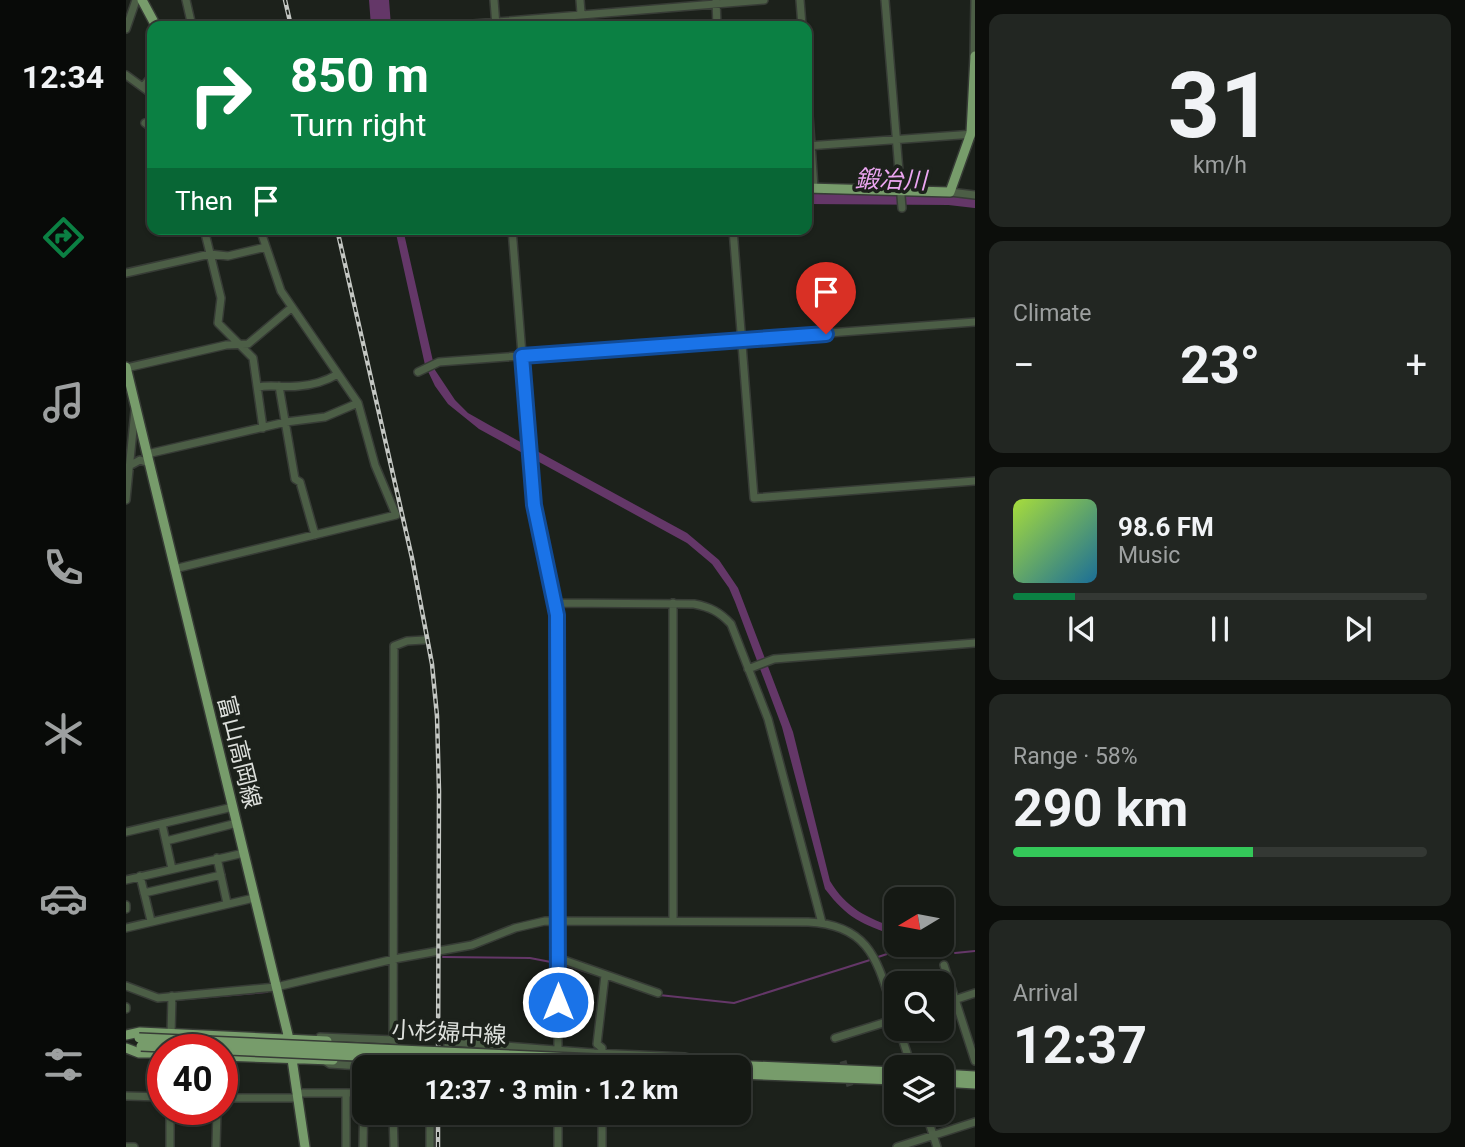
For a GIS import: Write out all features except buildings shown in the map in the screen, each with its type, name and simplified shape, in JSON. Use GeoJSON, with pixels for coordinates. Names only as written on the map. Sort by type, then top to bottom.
{"type":"FeatureCollection","features":[{"type":"Feature","properties":{"kind":"main road"},"geometry":{"type":"LineString","coordinates":[[142,0],[153,21]]}},
{"type":"Feature","properties":{"kind":"main road"},"geometry":{"type":"LineString","coordinates":[[812,188],[950,192],[973,134],[975,57]]}},
{"type":"Feature","properties":{"kind":"main road","name":"富山高岡線"},"geometry":{"type":"LineString","coordinates":[[126,368],[289,1039],[305,1147]]}},
{"type":"Feature","properties":{"kind":"main road"},"geometry":{"type":"LineString","coordinates":[[126,414],[135,405]]}},
{"type":"Feature","properties":{"kind":"main road"},"geometry":{"type":"LineString","coordinates":[[126,1036],[140,1032],[171,1034]]}},
{"type":"Feature","properties":{"kind":"main road","name":"小杉婦中線"},"geometry":{"type":"LineString","coordinates":[[126,1036],[140,1042]]}},
{"type":"Feature","properties":{"kind":"main road"},"geometry":{"type":"LineString","coordinates":[[238,1037],[473,1048],[493,1055]]}},
{"type":"Feature","properties":{"kind":"main road","name":"小杉婦中線"},"geometry":{"type":"LineString","coordinates":[[126,1046],[140,1042],[418,1055]]}},
{"type":"Feature","properties":{"kind":"main road"},"geometry":{"type":"LineString","coordinates":[[126,1046],[139,1053],[147,1053]]}},
{"type":"Feature","properties":{"kind":"main road"},"geometry":{"type":"LineString","coordinates":[[238,1057],[352,1061]]}},
{"type":"Feature","properties":{"kind":"main road","name":"小杉婦中線"},"geometry":{"type":"LineString","coordinates":[[751,1066],[884,1071]]}},
{"type":"Feature","properties":{"kind":"main road"},"geometry":{"type":"LineString","coordinates":[[751,1074],[884,1080]]}},
{"type":"Feature","properties":{"kind":"main road"},"geometry":{"type":"LineString","coordinates":[[954,1075],[975,1076]]}},
{"type":"Feature","properties":{"kind":"main road"},"geometry":{"type":"LineString","coordinates":[[954,1083],[975,1084]]}},
{"type":"Feature","properties":{"kind":"street"},"geometry":{"type":"LineString","coordinates":[[126,29],[136,0]]}},
{"type":"Feature","properties":{"kind":"street"},"geometry":{"type":"LineString","coordinates":[[186,0],[191,21]]}},
{"type":"Feature","properties":{"kind":"street"},"geometry":{"type":"LineString","coordinates":[[494,0],[496,21]]}},
{"type":"Feature","properties":{"kind":"street"},"geometry":{"type":"LineString","coordinates":[[579,0],[582,21]]}},
{"type":"Feature","properties":{"kind":"street"},"geometry":{"type":"LineString","coordinates":[[524,21],[716,2],[764,0]]}},
{"type":"Feature","properties":{"kind":"street"},"geometry":{"type":"LineString","coordinates":[[800,0],[802,21]]}},
{"type":"Feature","properties":{"kind":"street"},"geometry":{"type":"LineString","coordinates":[[885,0],[902,208]]}},
{"type":"Feature","properties":{"kind":"street"},"geometry":{"type":"LineString","coordinates":[[975,0],[975,57]]}},
{"type":"Feature","properties":{"kind":"street"},"geometry":{"type":"LineString","coordinates":[[716,2],[717,21]]}},
{"type":"Feature","properties":{"kind":"street"},"geometry":{"type":"LineString","coordinates":[[126,75],[147,90]]}},
{"type":"Feature","properties":{"kind":"street"},"geometry":{"type":"LineString","coordinates":[[143,87],[147,82]]}},
{"type":"Feature","properties":{"kind":"street"},"geometry":{"type":"LineString","coordinates":[[812,146],[973,134]]}},
{"type":"Feature","properties":{"kind":"street"},"geometry":{"type":"LineString","coordinates":[[950,192],[975,195]]}},
{"type":"Feature","properties":{"kind":"street"},"geometry":{"type":"LineString","coordinates":[[205,235],[221,298],[218,323],[253,358],[263,428]]}},
{"type":"Feature","properties":{"kind":"street"},"geometry":{"type":"LineString","coordinates":[[174,569],[396,515],[375,465],[358,403],[281,291],[262,235]]}},
{"type":"Feature","properties":{"kind":"street"},"geometry":{"type":"LineString","coordinates":[[512,235],[534,505],[557,604],[558,1055]]}},
{"type":"Feature","properties":{"kind":"street"},"geometry":{"type":"LineString","coordinates":[[734,235],[754,498],[975,481]]}},
{"type":"Feature","properties":{"kind":"street"},"geometry":{"type":"LineString","coordinates":[[126,273],[210,254],[228,256],[266,247]]}},
{"type":"Feature","properties":{"kind":"street"},"geometry":{"type":"LineString","coordinates":[[126,368],[226,345],[248,344],[291,307]]}},
{"type":"Feature","properties":{"kind":"street"},"geometry":{"type":"LineString","coordinates":[[421,370],[437,363],[975,322]]}},
{"type":"Feature","properties":{"kind":"street"},"geometry":{"type":"LineString","coordinates":[[258,387],[299,386],[323,382],[338,374]]}},
{"type":"Feature","properties":{"kind":"street"},"geometry":{"type":"LineString","coordinates":[[279,386],[295,479],[300,482],[315,535]]}},
{"type":"Feature","properties":{"kind":"street"},"geometry":{"type":"LineString","coordinates":[[129,466],[140,460],[286,422],[325,417],[358,403]]}},
{"type":"Feature","properties":{"kind":"street"},"geometry":{"type":"LineString","coordinates":[[126,500],[129,430],[135,405]]}},
{"type":"Feature","properties":{"kind":"street"},"geometry":{"type":"LineString","coordinates":[[673,603],[673,921]]}},
{"type":"Feature","properties":{"kind":"street"},"geometry":{"type":"LineString","coordinates":[[557,604],[694,604],[710,607],[731,624],[768,719],[822,923]]}},
{"type":"Feature","properties":{"kind":"street"},"geometry":{"type":"LineString","coordinates":[[393,1055],[394,646],[407,640],[424,640]]}},
{"type":"Feature","properties":{"kind":"street"},"geometry":{"type":"LineString","coordinates":[[748,668],[774,659],[975,643]]}},
{"type":"Feature","properties":{"kind":"street"},"geometry":{"type":"LineString","coordinates":[[126,832],[233,807]]}},
{"type":"Feature","properties":{"kind":"street"},"geometry":{"type":"LineString","coordinates":[[162,824],[172,869]]}},
{"type":"Feature","properties":{"kind":"street"},"geometry":{"type":"LineString","coordinates":[[166,841],[237,824]]}},
{"type":"Feature","properties":{"kind":"street"},"geometry":{"type":"LineString","coordinates":[[126,880],[244,853]]}},
{"type":"Feature","properties":{"kind":"street"},"geometry":{"type":"LineString","coordinates":[[217,858],[227,903]]}},
{"type":"Feature","properties":{"kind":"street"},"geometry":{"type":"LineString","coordinates":[[144,894],[221,875]]}},
{"type":"Feature","properties":{"kind":"street"},"geometry":{"type":"LineString","coordinates":[[141,877],[151,922]]}},
{"type":"Feature","properties":{"kind":"street"},"geometry":{"type":"LineString","coordinates":[[126,928],[254,898]]}},
{"type":"Feature","properties":{"kind":"street"},"geometry":{"type":"LineString","coordinates":[[126,986],[158,998],[276,987],[394,959],[472,945],[516,928],[545,921],[822,923],[838,926],[864,943],[878,967],[884,984]]}},
{"type":"Feature","properties":{"kind":"street"},"geometry":{"type":"LineString","coordinates":[[558,958],[659,993]]}},
{"type":"Feature","properties":{"kind":"street"},"geometry":{"type":"LineString","coordinates":[[944,965],[975,1061]]}},
{"type":"Feature","properties":{"kind":"street"},"geometry":{"type":"LineString","coordinates":[[602,1053],[602,1048],[597,1044],[605,975]]}},
{"type":"Feature","properties":{"kind":"street"},"geometry":{"type":"LineString","coordinates":[[955,999],[975,993]]}},
{"type":"Feature","properties":{"kind":"street"},"geometry":{"type":"LineString","coordinates":[[171,1034],[172,996]]}},
{"type":"Feature","properties":{"kind":"street"},"geometry":{"type":"LineString","coordinates":[[835,1038],[884,1023]]}},
{"type":"Feature","properties":{"kind":"street"},"geometry":{"type":"LineString","coordinates":[[313,1040],[322,1037],[394,1040]]}},
{"type":"Feature","properties":{"kind":"street"},"geometry":{"type":"LineString","coordinates":[[448,1055],[448,1045],[453,1042],[644,1055]]}},
{"type":"Feature","properties":{"kind":"street"},"geometry":{"type":"LineString","coordinates":[[329,1060],[330,1064],[352,1065]]}},
{"type":"Feature","properties":{"kind":"street"},"geometry":{"type":"LineString","coordinates":[[346,1093],[346,1147]]}},
{"type":"Feature","properties":{"kind":"street"},"geometry":{"type":"LineString","coordinates":[[238,1098],[352,1093]]}},
{"type":"Feature","properties":{"kind":"street"},"geometry":{"type":"LineString","coordinates":[[126,1096],[147,1097]]}},
{"type":"Feature","properties":{"kind":"street"},"geometry":{"type":"LineString","coordinates":[[897,1147],[975,1122]]}},
{"type":"Feature","properties":{"kind":"street"},"geometry":{"type":"LineString","coordinates":[[170,1125],[170,1147]]}},
{"type":"Feature","properties":{"kind":"street"},"geometry":{"type":"LineString","coordinates":[[216,1147],[217,1125]]}},
{"type":"Feature","properties":{"kind":"street"},"geometry":{"type":"LineString","coordinates":[[363,1125],[363,1147]]}},
{"type":"Feature","properties":{"kind":"street"},"geometry":{"type":"LineString","coordinates":[[393,1125],[394,1147]]}},
{"type":"Feature","properties":{"kind":"street"},"geometry":{"type":"LineString","coordinates":[[430,1125],[430,1147]]}},
{"type":"Feature","properties":{"kind":"street"},"geometry":{"type":"LineString","coordinates":[[558,1125],[558,1147]]}},
{"type":"Feature","properties":{"kind":"street"},"geometry":{"type":"LineString","coordinates":[[603,1125],[603,1147]]}},
{"type":"Feature","properties":{"kind":"street"},"geometry":{"type":"LineString","coordinates":[[930,1125],[937,1147]]}},
{"type":"Feature","properties":{"kind":"street"},"geometry":{"type":"LineString","coordinates":[[126,1147],[134,1147]]}},
{"type":"Feature","properties":{"kind":"shaded area"},"geometry":{"type":"Polygon","coordinates":[[[369,0],[389,0],[391,21],[371,21],[369,0]]]}},
{"type":"Feature","properties":{"kind":"shaded area"},"geometry":{"type":"Polygon","coordinates":[[[396,235],[404,235],[435,370],[455,400],[468,413],[687,533],[719,560],[738,588],[793,732],[830,881],[850,905],[884,923],[884,932],[849,914],[825,889],[782,727],[729,588],[712,564],[687,543],[479,429],[448,404],[425,365],[396,235]]]}},
{"type":"Feature","properties":{"kind":"waterway","name":"鍛冶川"},"geometry":{"type":"LineString","coordinates":[[812,199],[949,200],[975,203]]}},
{"type":"Feature","properties":{"kind":"waterway"},"geometry":{"type":"LineString","coordinates":[[955,953],[975,951]]}},
{"type":"Feature","properties":{"kind":"waterway"},"geometry":{"type":"LineString","coordinates":[[875,958],[884,955]]}},
{"type":"Feature","properties":{"kind":"waterway"},"geometry":{"type":"LineString","coordinates":[[443,957],[530,958],[556,963]]}},
{"type":"Feature","properties":{"kind":"waterway"},"geometry":{"type":"LineString","coordinates":[[659,995],[734,1003],[870,960]]}},
{"type":"Feature","properties":{"kind":"waterway"},"geometry":{"type":"LineString","coordinates":[[562,964],[593,974]]}},
{"type":"Feature","properties":{"kind":"waterway"},"geometry":{"type":"LineString","coordinates":[[174,1000],[267,992]]}},
{"type":"Feature","properties":{"kind":"tunnel"},"geometry":{"type":"LineString","coordinates":[[843,1061],[850,1086]]}},
{"type":"Feature","properties":{"kind":"railway"},"geometry":{"type":"LineString","coordinates":[[285,0],[290,21]]}},
{"type":"Feature","properties":{"kind":"railway"},"geometry":{"type":"LineString","coordinates":[[338,235],[412,558],[432,664],[437,716],[439,791],[438,1055]]}},
{"type":"Feature","properties":{"kind":"railway"},"geometry":{"type":"LineString","coordinates":[[438,1125],[438,1147]]}},
{"type":"Feature","properties":{"kind":"route"},"geometry":{"type":"LineString","coordinates":[[558,1002],[557,604],[534,505],[522,356],[826,334]]}}]}
